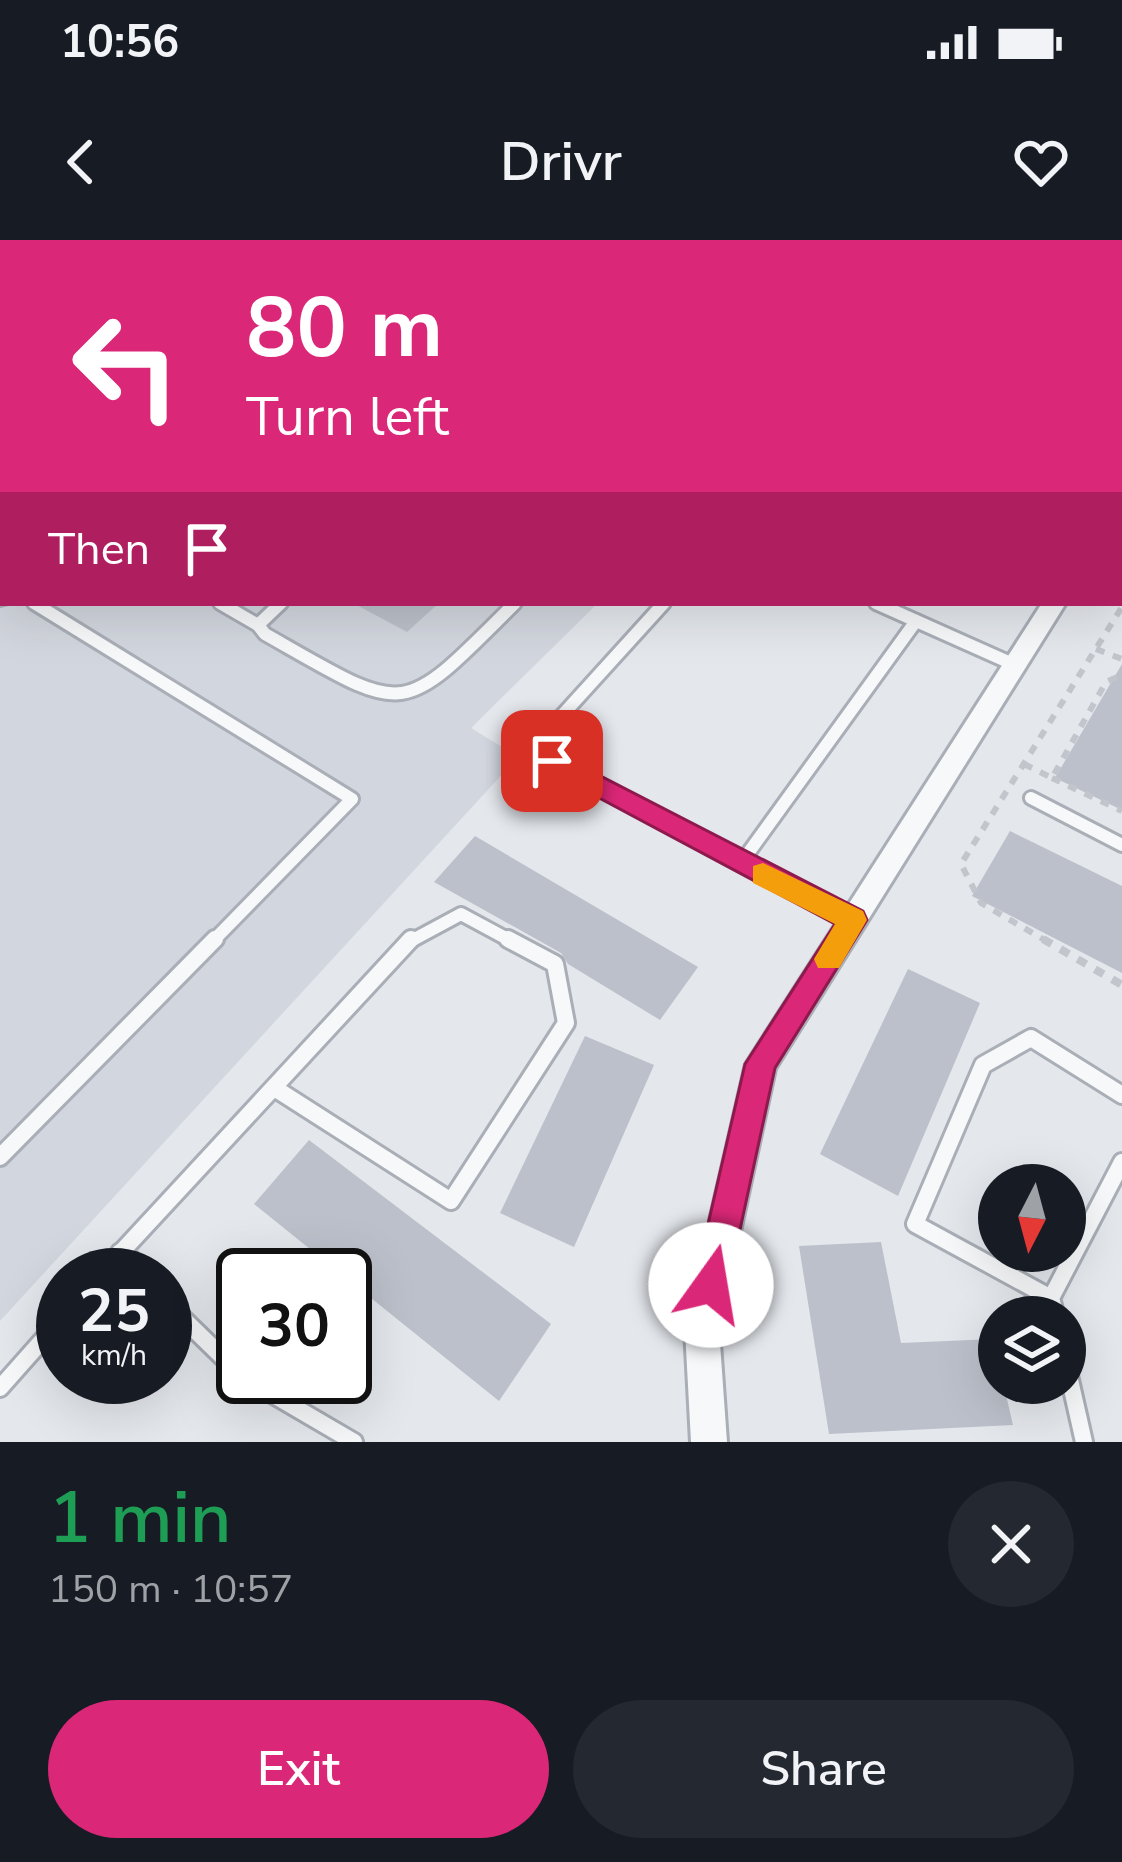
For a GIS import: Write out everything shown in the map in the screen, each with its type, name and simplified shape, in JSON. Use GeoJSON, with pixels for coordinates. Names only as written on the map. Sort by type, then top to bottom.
{"type":"FeatureCollection","features":[{"type":"Feature","properties":{"kind":"street"},"geometry":{"type":"LineString","coordinates":[[709,1442],[701,1329],[761,1064],[1052,606]]}},
{"type":"Feature","properties":{"kind":"lane"},"geometry":{"type":"LineString","coordinates":[[0,1156],[352,799],[39,606]]}},
{"type":"Feature","properties":{"kind":"lane"},"geometry":{"type":"LineString","coordinates":[[225,606],[375,694],[401,697],[424,691],[512,606]]}},
{"type":"Feature","properties":{"kind":"lane"},"geometry":{"type":"LineString","coordinates":[[259,625],[278,606]]}},
{"type":"Feature","properties":{"kind":"lane"},"geometry":{"type":"LineString","coordinates":[[661,606],[556,722],[552,761],[853,920]]}},
{"type":"Feature","properties":{"kind":"lane"},"geometry":{"type":"LineString","coordinates":[[883,606],[1015,665]]}},
{"type":"Feature","properties":{"kind":"lane"},"geometry":{"type":"LineString","coordinates":[[741,863],[916,621]]}},
{"type":"Feature","properties":{"kind":"lane"},"geometry":{"type":"LineString","coordinates":[[1031,798],[1122,845]]}},
{"type":"Feature","properties":{"kind":"lane"},"geometry":{"type":"LineString","coordinates":[[124,1248],[276,1090],[415,935],[461,914],[555,964],[566,1023],[451,1202],[276,1090]]}},
{"type":"Feature","properties":{"kind":"lane"},"geometry":{"type":"LineString","coordinates":[[1034,1296],[916,1223],[983,1065],[1031,1038],[1122,1095]]}},
{"type":"Feature","properties":{"kind":"lane"},"geometry":{"type":"LineString","coordinates":[[1059,1296],[1122,1162]]}},
{"type":"Feature","properties":{"kind":"lane"},"geometry":{"type":"LineString","coordinates":[[192,1329],[216,1355]]}},
{"type":"Feature","properties":{"kind":"lane"},"geometry":{"type":"LineString","coordinates":[[0,1388],[36,1347]]}},
{"type":"Feature","properties":{"kind":"lane"},"geometry":{"type":"LineString","coordinates":[[289,1404],[354,1442]]}},
{"type":"Feature","properties":{"kind":"lane"},"geometry":{"type":"LineString","coordinates":[[1075,1404],[1084,1442]]}},
{"type":"Feature","properties":{"kind":"path"},"geometry":{"type":"LineString","coordinates":[[1096,649],[1122,659]]}},
{"type":"Feature","properties":{"kind":"path"},"geometry":{"type":"LineString","coordinates":[[1052,778],[1106,682],[1122,675]]}},
{"type":"Feature","properties":{"kind":"path"},"geometry":{"type":"LineString","coordinates":[[1024,764],[1122,811]]}},
{"type":"Feature","properties":{"kind":"shaded area"},"geometry":{"type":"Polygon","coordinates":[[[0,606],[595,606],[471,728],[518,757],[67,1248],[36,1248],[36,1282],[0,1321],[0,606]]]}},
{"type":"Feature","properties":{"kind":"building"},"geometry":{"type":"Polygon","coordinates":[[[359,606],[436,606],[407,632],[359,606]]]}},
{"type":"Feature","properties":{"kind":"building"},"geometry":{"type":"Polygon","coordinates":[[[1122,664],[1122,810],[1055,778],[1122,664]]]}},
{"type":"Feature","properties":{"kind":"building"},"geometry":{"type":"Polygon","coordinates":[[[1010,831],[1122,886],[1122,973],[972,896],[1010,831]]]}},
{"type":"Feature","properties":{"kind":"building"},"geometry":{"type":"Polygon","coordinates":[[[475,836],[698,967],[660,1020],[568,964],[561,953],[434,882],[475,836]]]}},
{"type":"Feature","properties":{"kind":"building"},"geometry":{"type":"Polygon","coordinates":[[[908,969],[980,1003],[898,1196],[820,1154],[908,969]]]}},
{"type":"Feature","properties":{"kind":"building"},"geometry":{"type":"Polygon","coordinates":[[[585,1036],[654,1065],[574,1247],[500,1213],[585,1036]]]}},
{"type":"Feature","properties":{"kind":"building"},"geometry":{"type":"Polygon","coordinates":[[[309,1140],[551,1324],[499,1401],[372,1299],[372,1248],[309,1248],[254,1204],[309,1140]]]}},
{"type":"Feature","properties":{"kind":"building"},"geometry":{"type":"Polygon","coordinates":[[[881,1242],[901,1343],[978,1340],[978,1404],[1008,1404],[1013,1425],[829,1434],[799,1246],[881,1242]]]}},
{"type":"Feature","properties":{"kind":"slow traffic"},"geometry":{"type":"LineString","coordinates":[[763,874],[853,920],[828,959]]}},
{"type":"Feature","properties":{"kind":"route"},"geometry":{"type":"LineString","coordinates":[[552,761],[853,920],[761,1064],[711,1285]]}}]}
